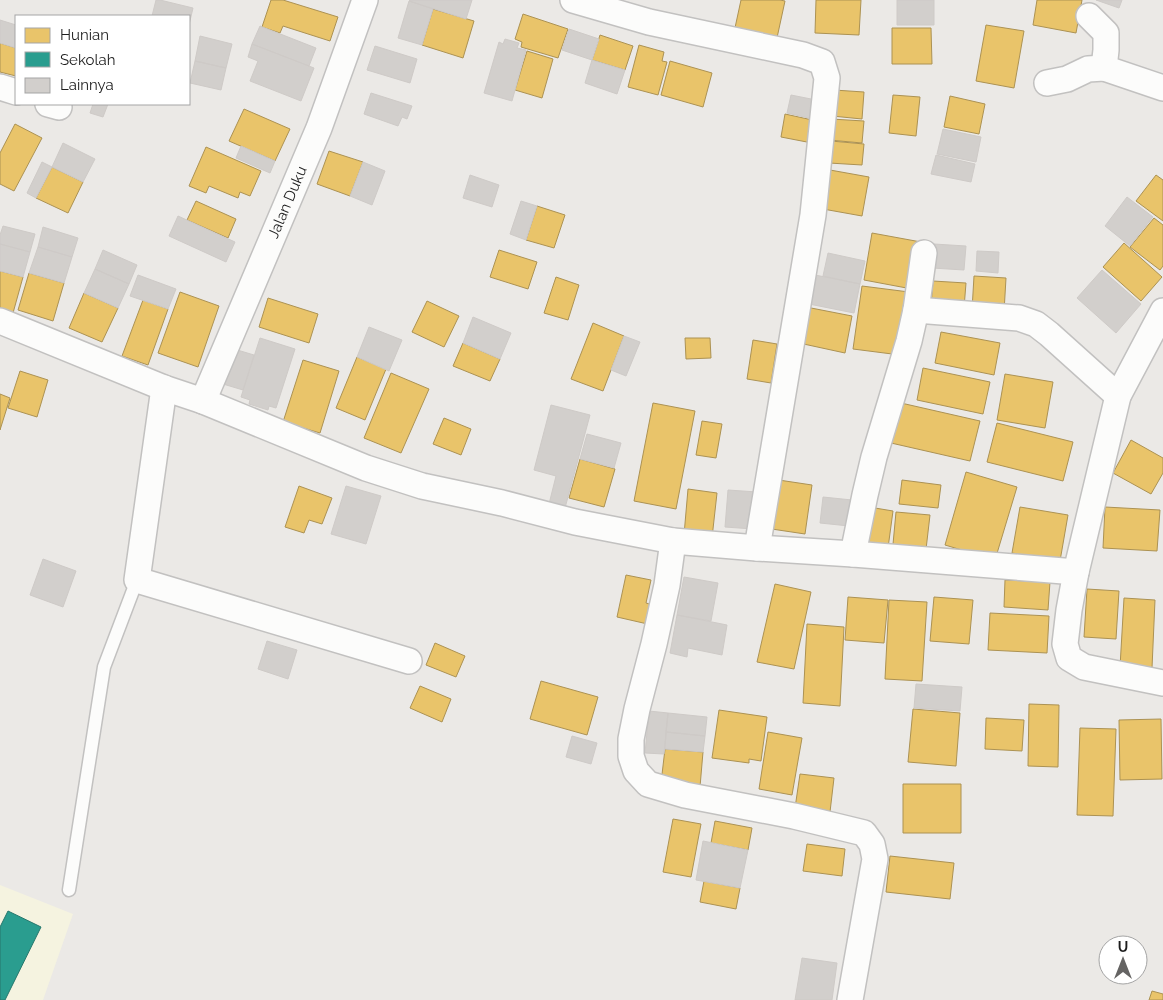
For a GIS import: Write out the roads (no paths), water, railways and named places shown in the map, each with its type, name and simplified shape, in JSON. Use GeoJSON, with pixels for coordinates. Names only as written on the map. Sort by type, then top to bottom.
{"type":"FeatureCollection","features":[{"type":"Feature","properties":{"kind":"street","name":"Jalan Duku"},"geometry":{"type":"LineString","coordinates":[[204,401],[319,128],[365,0]]}},
{"type":"Feature","properties":{"kind":"street"},"geometry":{"type":"LineString","coordinates":[[573,0],[649,22],[804,55],[822,62],[827,78],[813,214],[757,548]]}},
{"type":"Feature","properties":{"kind":"street"},"geometry":{"type":"LineString","coordinates":[[1090,16],[1106,32],[1104,68]]}},
{"type":"Feature","properties":{"kind":"street"},"geometry":{"type":"LineString","coordinates":[[1048,84],[1067,79],[1088,69],[1104,68],[1163,88]]}},
{"type":"Feature","properties":{"kind":"street"},"geometry":{"type":"LineString","coordinates":[[0,87],[15,92]]}},
{"type":"Feature","properties":{"kind":"street"},"geometry":{"type":"LineString","coordinates":[[853,554],[874,457],[909,341],[916,310],[924,253]]}},
{"type":"Feature","properties":{"kind":"street"},"geometry":{"type":"LineString","coordinates":[[916,310],[1020,318],[1036,324],[1118,396]]}},
{"type":"Feature","properties":{"kind":"street"},"geometry":{"type":"LineString","coordinates":[[1163,311],[1118,396],[1076,572],[1065,644],[1069,658],[1084,667],[1163,683]]}},
{"type":"Feature","properties":{"kind":"street"},"geometry":{"type":"LineString","coordinates":[[0,321],[164,388],[204,401],[366,468],[422,486],[502,503],[575,522],[673,541],[1076,572]]}},
{"type":"Feature","properties":{"kind":"street"},"geometry":{"type":"LineString","coordinates":[[164,388],[137,580],[409,661]]}},
{"type":"Feature","properties":{"kind":"street"},"geometry":{"type":"LineString","coordinates":[[673,541],[668,584],[631,738],[631,756],[636,771],[648,784],[685,795],[794,816],[864,833],[872,844],[875,858],[850,1000]]}},
{"type":"Feature","properties":{"kind":"lane"},"geometry":{"type":"LineString","coordinates":[[69,890],[104,666],[137,580]]}}]}
